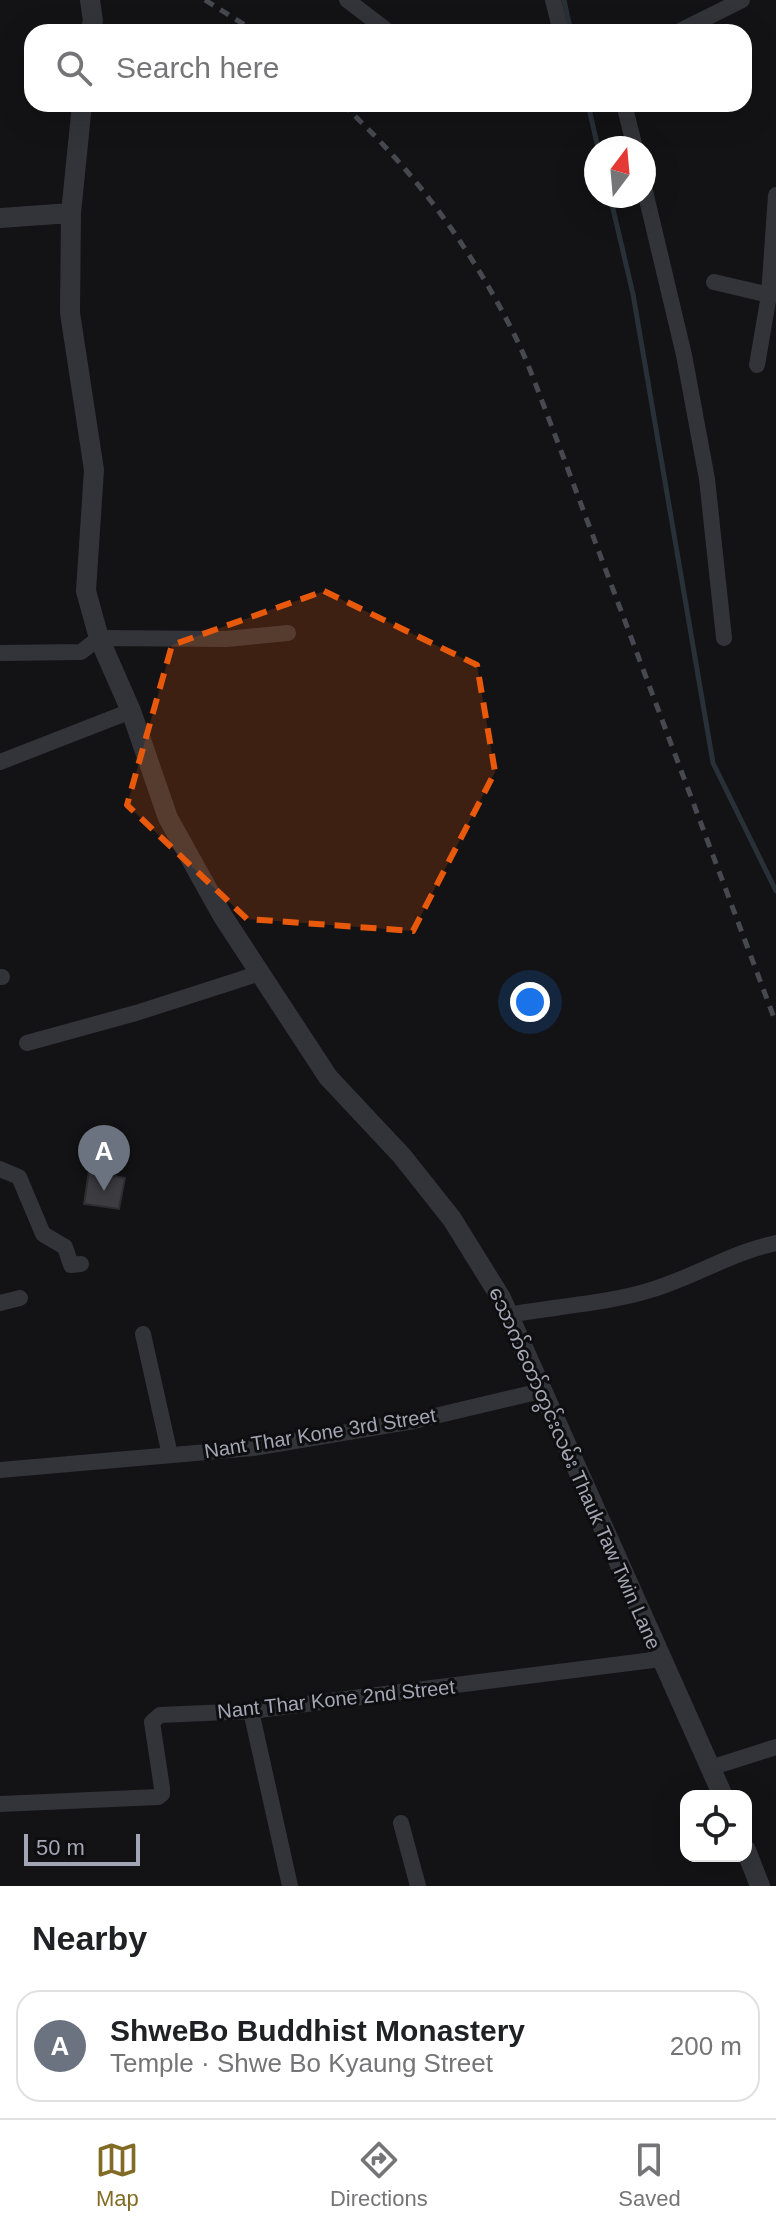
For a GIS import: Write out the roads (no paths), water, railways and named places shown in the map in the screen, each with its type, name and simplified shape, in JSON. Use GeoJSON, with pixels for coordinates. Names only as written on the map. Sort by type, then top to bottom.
{"type":"FeatureCollection","features":[{"type":"Feature","properties":{"kind":"street"},"geometry":{"type":"LineString","coordinates":[[90,0],[92,24]]}},
{"type":"Feature","properties":{"kind":"street"},"geometry":{"type":"LineString","coordinates":[[347,0],[378,24]]}},
{"type":"Feature","properties":{"kind":"street"},"geometry":{"type":"LineString","coordinates":[[553,0],[559,24]]}},
{"type":"Feature","properties":{"kind":"street"},"geometry":{"type":"LineString","coordinates":[[694,24],[742,0]]}},
{"type":"Feature","properties":{"kind":"street","name":"သောက်တော်တွင်းလမ်း Thauk Taw Twin Lane"},"geometry":{"type":"LineString","coordinates":[[81,112],[71,213],[70,313],[94,470],[86,591],[99,638],[131,711],[168,818],[222,915],[328,1077],[402,1156],[452,1219],[501,1298],[720,1790]]}},
{"type":"Feature","properties":{"kind":"street"},"geometry":{"type":"LineString","coordinates":[[626,112],[632,136]]}},
{"type":"Feature","properties":{"kind":"street"},"geometry":{"type":"LineString","coordinates":[[757,365],[772,295],[776,195]]}},
{"type":"Feature","properties":{"kind":"street"},"geometry":{"type":"LineString","coordinates":[[649,208],[684,355],[707,479],[724,638]]}},
{"type":"Feature","properties":{"kind":"street"},"geometry":{"type":"LineString","coordinates":[[0,218],[71,213]]}},
{"type":"Feature","properties":{"kind":"street"},"geometry":{"type":"LineString","coordinates":[[714,282],[772,295]]}},
{"type":"Feature","properties":{"kind":"street"},"geometry":{"type":"LineString","coordinates":[[0,653],[81,652],[99,638],[226,639],[288,633]]}},
{"type":"Feature","properties":{"kind":"street"},"geometry":{"type":"LineString","coordinates":[[0,762],[131,711]]}},
{"type":"Feature","properties":{"kind":"street"},"geometry":{"type":"LineString","coordinates":[[27,1043],[136,1013],[260,973]]}},
{"type":"Feature","properties":{"kind":"street"},"geometry":{"type":"LineString","coordinates":[[0,1169],[19,1177],[43,1234],[65,1247],[71,1265],[81,1264]]}},
{"type":"Feature","properties":{"kind":"street"},"geometry":{"type":"LineString","coordinates":[[508,1315],[655,1289],[732,1256],[776,1243]]}},
{"type":"Feature","properties":{"kind":"street"},"geometry":{"type":"LineString","coordinates":[[0,1303],[20,1298]]}},
{"type":"Feature","properties":{"kind":"street"},"geometry":{"type":"LineString","coordinates":[[143,1334],[170,1455]]}},
{"type":"Feature","properties":{"kind":"street","name":"Nant Thar Kone 3rd Street"},"geometry":{"type":"LineString","coordinates":[[0,1470],[253,1448],[414,1421],[541,1391]]}},
{"type":"Feature","properties":{"kind":"street","name":"Nant Thar Kone 2nd Street"},"geometry":{"type":"LineString","coordinates":[[0,1804],[158,1797],[162,1788],[152,1722],[160,1715],[251,1711],[661,1659]]}},
{"type":"Feature","properties":{"kind":"street"},"geometry":{"type":"LineString","coordinates":[[251,1711],[290,1886]]}},
{"type":"Feature","properties":{"kind":"street"},"geometry":{"type":"LineString","coordinates":[[710,1768],[776,1747]]}},
{"type":"Feature","properties":{"kind":"street"},"geometry":{"type":"LineString","coordinates":[[401,1823],[418,1886]]}},
{"type":"Feature","properties":{"kind":"street"},"geometry":{"type":"LineString","coordinates":[[751,1862],[760,1886]]}},
{"type":"Feature","properties":{"kind":"waterway"},"geometry":{"type":"LineString","coordinates":[[564,0],[569,24]]}},
{"type":"Feature","properties":{"kind":"waterway"},"geometry":{"type":"LineString","coordinates":[[590,112],[595,136]]}},
{"type":"Feature","properties":{"kind":"waterway"},"geometry":{"type":"LineString","coordinates":[[613,208],[633,294],[713,763],[776,891]]}},
{"type":"Feature","properties":{"kind":"railway"},"geometry":{"type":"LineString","coordinates":[[205,0],[243,24]]}},
{"type":"Feature","properties":{"kind":"railway"},"geometry":{"type":"LineString","coordinates":[[350,112],[392,154],[437,209],[477,268],[518,342],[776,1023]]}},
{"type":"Feature","properties":{"kind":"place","name":"ShweBo Buddhist Monastery"},"geometry":{"type":"Point","coordinates":[104,1191]}}]}
